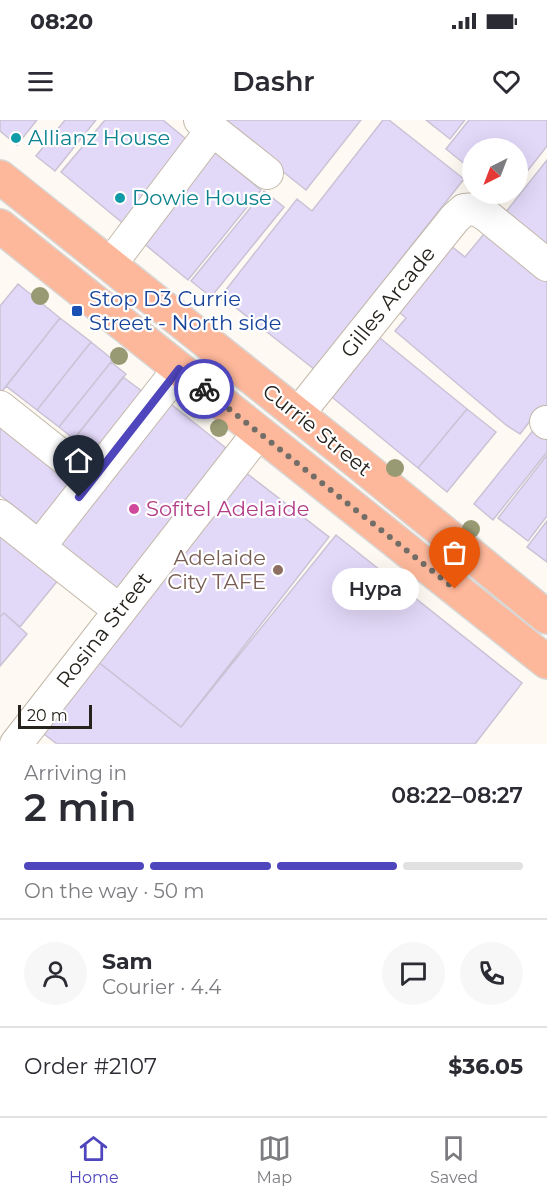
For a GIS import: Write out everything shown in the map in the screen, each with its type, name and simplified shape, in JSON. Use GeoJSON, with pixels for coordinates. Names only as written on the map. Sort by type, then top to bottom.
{"type":"FeatureCollection","features":[{"type":"Feature","properties":{"kind":"main road","name":"Currie Street"},"geometry":{"type":"LineString","coordinates":[[0,177],[298,414],[547,617]]}},
{"type":"Feature","properties":{"kind":"main road","name":"Currie Street"},"geometry":{"type":"LineString","coordinates":[[0,226],[547,662]]}},
{"type":"Feature","properties":{"kind":"street"},"geometry":{"type":"LineString","coordinates":[[110,265],[206,125],[267,173]]}},
{"type":"Feature","properties":{"kind":"street","name":"Gilles Arcade"},"geometry":{"type":"LineString","coordinates":[[298,414],[455,218],[464,210],[476,209],[487,216],[547,265]]}},
{"type":"Feature","properties":{"kind":"street"},"geometry":{"type":"LineString","coordinates":[[39,547],[179,369]]}},
{"type":"Feature","properties":{"kind":"street"},"geometry":{"type":"LineString","coordinates":[[0,407],[92,480]]}},
{"type":"Feature","properties":{"kind":"street","name":"Rosina Street"},"geometry":{"type":"LineString","coordinates":[[16,744],[258,432]]}},
{"type":"Feature","properties":{"kind":"street"},"geometry":{"type":"LineString","coordinates":[[0,516],[119,610]]}},
{"type":"Feature","properties":{"kind":"building","name":"Allianz House"},"geometry":{"type":"Polygon","coordinates":[[[0,120],[37,120],[17,145],[0,131],[0,120]]]}},
{"type":"Feature","properties":{"kind":"building"},"geometry":{"type":"Polygon","coordinates":[[[65,120],[96,120],[55,171],[36,156],[65,120]]]}},
{"type":"Feature","properties":{"kind":"building","name":"Dowie House"},"geometry":{"type":"Polygon","coordinates":[[[105,120],[163,120],[192,144],[125,225],[61,172],[105,120]]]}},
{"type":"Feature","properties":{"kind":"building"},"geometry":{"type":"Polygon","coordinates":[[[218,120],[361,120],[306,190],[218,120]]]}},
{"type":"Feature","properties":{"kind":"building"},"geometry":{"type":"Polygon","coordinates":[[[383,120],[389,120],[462,177],[462,182],[314,369],[221,296],[297,199],[312,211],[383,120]]]}},
{"type":"Feature","properties":{"kind":"building"},"geometry":{"type":"Polygon","coordinates":[[[426,120],[465,120],[450,139],[426,120]]]}},
{"type":"Feature","properties":{"kind":"building"},"geometry":{"type":"Polygon","coordinates":[[[469,120],[547,120],[547,146],[528,170],[528,138],[462,138],[462,162],[446,149],[469,120]]]}},
{"type":"Feature","properties":{"kind":"building"},"geometry":{"type":"Polygon","coordinates":[[[215,152],[261,190],[188,280],[142,242],[215,152]]]}},
{"type":"Feature","properties":{"kind":"building"},"geometry":{"type":"Polygon","coordinates":[[[547,160],[547,246],[505,213],[512,204],[528,204],[528,184],[547,160]]]}},
{"type":"Feature","properties":{"kind":"building"},"geometry":{"type":"Polygon","coordinates":[[[264,191],[284,207],[211,297],[191,281],[264,191]]]}},
{"type":"Feature","properties":{"kind":"building"},"geometry":{"type":"Polygon","coordinates":[[[488,229],[547,276],[547,412],[534,425],[530,421],[520,434],[506,425],[395,331],[406,318],[394,308],[446,242],[465,257],[488,229]]]}},
{"type":"Feature","properties":{"kind":"building"},"geometry":{"type":"Polygon","coordinates":[[[18,284],[60,318],[0,394],[0,306],[18,284]]]}},
{"type":"Feature","properties":{"kind":"building"},"geometry":{"type":"Polygon","coordinates":[[[60,318],[91,342],[37,410],[6,386],[60,318]]]}},
{"type":"Feature","properties":{"kind":"building"},"geometry":{"type":"Polygon","coordinates":[[[375,334],[467,409],[418,468],[327,393],[375,334]]]}},
{"type":"Feature","properties":{"kind":"building"},"geometry":{"type":"Polygon","coordinates":[[[91,342],[112,359],[111,362],[59,427],[37,410],[91,342]]]}},
{"type":"Feature","properties":{"kind":"building"},"geometry":{"type":"Polygon","coordinates":[[[111,362],[126,374],[74,439],[59,427],[111,362]]]}},
{"type":"Feature","properties":{"kind":"building"},"geometry":{"type":"Polygon","coordinates":[[[123,377],[143,392],[94,456],[74,439],[123,377]]]}},
{"type":"Feature","properties":{"kind":"building","name":"Sofitel Adelaide"},"geometry":{"type":"Polygon","coordinates":[[[162,397],[236,456],[118,606],[44,547],[162,397]]]}},
{"type":"Feature","properties":{"kind":"building"},"geometry":{"type":"Polygon","coordinates":[[[467,409],[496,432],[447,492],[418,468],[467,409]]]}},
{"type":"Feature","properties":{"kind":"building"},"geometry":{"type":"Polygon","coordinates":[[[0,414],[80,478],[40,527],[0,495],[0,414]]]}},
{"type":"Feature","properties":{"kind":"building"},"geometry":{"type":"Polygon","coordinates":[[[535,428],[547,437],[547,452],[493,520],[474,504],[535,428]]]}},
{"type":"Feature","properties":{"kind":"building"},"geometry":{"type":"Polygon","coordinates":[[[547,455],[547,516],[528,541],[498,518],[547,455]]]}},
{"type":"Feature","properties":{"kind":"building"},"geometry":{"type":"Polygon","coordinates":[[[245,472],[329,537],[181,727],[97,661],[245,472]]]}},
{"type":"Feature","properties":{"kind":"building"},"geometry":{"type":"Polygon","coordinates":[[[547,521],[547,562],[527,547],[547,521]]]}},
{"type":"Feature","properties":{"kind":"building"},"geometry":{"type":"Polygon","coordinates":[[[0,533],[59,579],[20,627],[4,613],[0,617],[0,533]]]}},
{"type":"Feature","properties":{"kind":"building"},"geometry":{"type":"Polygon","coordinates":[[[336,535],[522,683],[475,744],[57,744],[44,734],[97,661],[181,727],[336,535]]]}},
{"type":"Feature","properties":{"kind":"building"},"geometry":{"type":"Polygon","coordinates":[[[4,613],[27,634],[0,666],[0,617],[4,613]]]}},
{"type":"Feature","properties":{"kind":"way so far"},"geometry":{"type":"LineString","coordinates":[[204,389],[455,589]]}},
{"type":"Feature","properties":{"kind":"place","name":"Allianz House"},"geometry":{"type":"Point","coordinates":[16,138]}},
{"type":"Feature","properties":{"kind":"place","name":"Dowie House"},"geometry":{"type":"Point","coordinates":[120,198]}},
{"type":"Feature","properties":{"kind":"place","name":"Stop D3 Currie Street - North side"},"geometry":{"type":"Point","coordinates":[77,311]}},
{"type":"Feature","properties":{"kind":"place","name":"Sofitel Adelaide"},"geometry":{"type":"Point","coordinates":[134,509]}},
{"type":"Feature","properties":{"kind":"place","name":"Adelaide City TAFE"},"geometry":{"type":"Point","coordinates":[278,570]}},
{"type":"Feature","properties":{"kind":"place","name":"Hypa"},"geometry":{"type":"Point","coordinates":[455,589]}},
{"type":"Feature","properties":{"kind":"route"},"geometry":{"type":"LineString","coordinates":[[79,497],[179,369],[204,389]]}}]}
